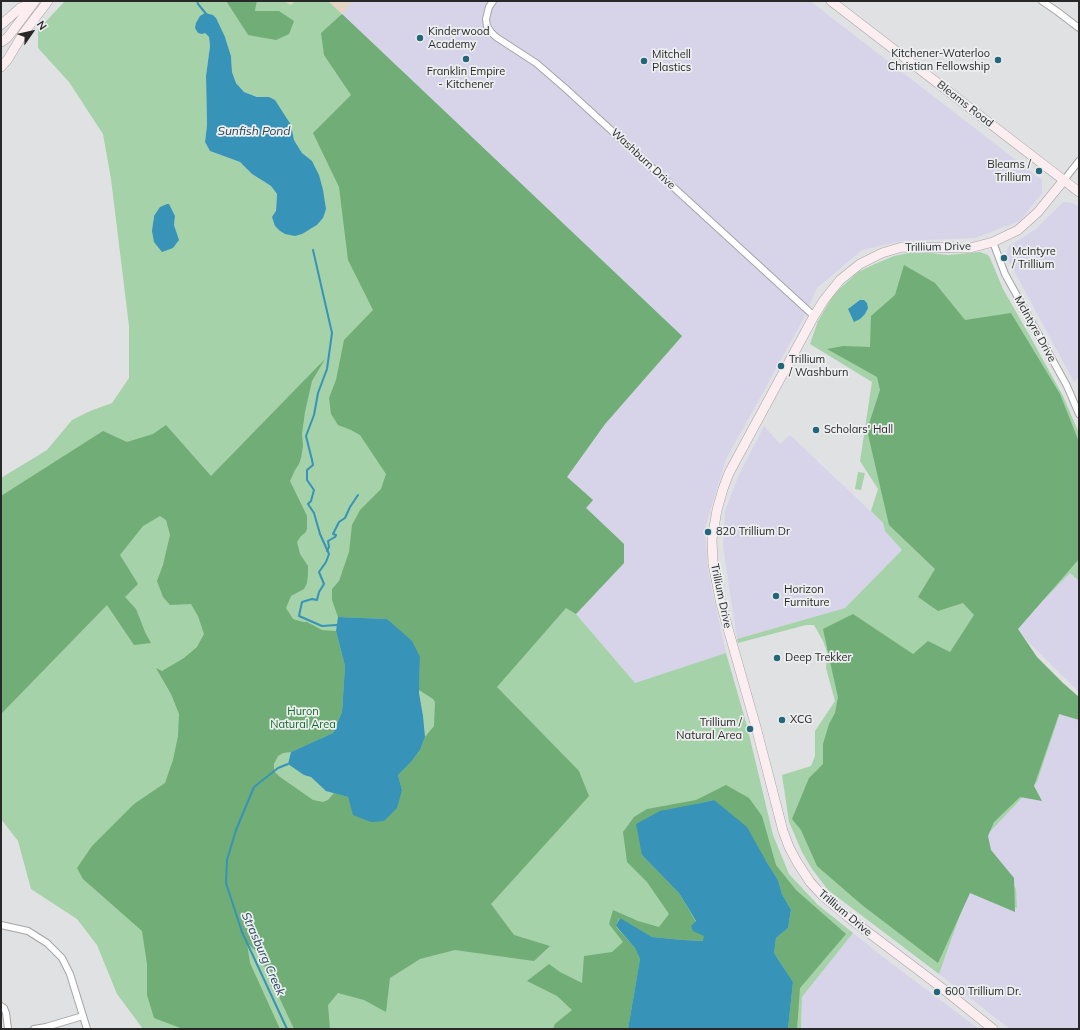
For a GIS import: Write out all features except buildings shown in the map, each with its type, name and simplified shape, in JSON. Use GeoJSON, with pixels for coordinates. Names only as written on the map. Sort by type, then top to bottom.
{"type":"FeatureCollection","features":[{"type":"Feature","properties":{"kind":"street"},"geometry":{"type":"LineString","coordinates":[[1,67],[8,60],[23,34],[48,1]]}},
{"type":"Feature","properties":{"kind":"street","name":"Washburn Drive"},"geometry":{"type":"LineString","coordinates":[[493,1],[486,19],[487,26],[496,37],[536,63],[560,83],[814,316]]}},
{"type":"Feature","properties":{"kind":"street","name":"Bleams Road"},"geometry":{"type":"LineString","coordinates":[[831,1],[1079,192]]}},
{"type":"Feature","properties":{"kind":"street"},"geometry":{"type":"LineString","coordinates":[[1042,1],[1079,28]]}},
{"type":"Feature","properties":{"kind":"street"},"geometry":{"type":"LineString","coordinates":[[1,25],[20,8],[34,2]]}},
{"type":"Feature","properties":{"kind":"street"},"geometry":{"type":"LineString","coordinates":[[1,42],[7,38],[34,2]]}},
{"type":"Feature","properties":{"kind":"street"},"geometry":{"type":"LineString","coordinates":[[1064,180],[1079,161]]}},
{"type":"Feature","properties":{"kind":"street","name":"Trillium Drive"},"geometry":{"type":"LineString","coordinates":[[993,1029],[828,900],[810,882],[797,862],[783,831],[756,727],[721,604],[713,564],[712,539],[717,510],[723,489],[736,460],[814,316],[824,300],[840,280],[860,264],[882,253],[902,247],[970,248],[993,242],[1018,230],[1038,212],[1064,180]]}},
{"type":"Feature","properties":{"kind":"street","name":"McIntyre Drive"},"geometry":{"type":"LineString","coordinates":[[993,242],[1005,274],[1067,386],[1079,414]]}},
{"type":"Feature","properties":{"kind":"street"},"geometry":{"type":"LineString","coordinates":[[1,925],[28,931],[47,943],[62,958],[70,974],[87,1029]]}},
{"type":"Feature","properties":{"kind":"street"},"geometry":{"type":"LineString","coordinates":[[1,1006],[4,1008],[6,1013],[8,1029]]}},
{"type":"Feature","properties":{"kind":"street"},"geometry":{"type":"LineString","coordinates":[[34,1029],[83,1016]]}},
{"type":"Feature","properties":{"kind":"shaded area"},"geometry":{"type":"Polygon","coordinates":[[[284,1],[353,1],[342,14],[326,9],[306,30],[291,5],[284,1]]]}},
{"type":"Feature","properties":{"kind":"shaded area"},"geometry":{"type":"Polygon","coordinates":[[[353,1],[810,1],[1042,180],[1042,193],[1020,221],[975,238],[902,241],[862,250],[817,288],[805,316],[726,459],[705,528],[708,571],[726,653],[635,683],[576,614],[624,563],[585,508],[593,500],[567,477],[605,424],[342,14],[353,1]]]}},
{"type":"Feature","properties":{"kind":"shaded area"},"geometry":{"type":"Polygon","coordinates":[[[1063,202],[1073,203],[1079,207],[1079,376],[1074,382],[1006,256],[1008,247],[1036,229],[1063,202]]]}},
{"type":"Feature","properties":{"kind":"shaded area"},"geometry":{"type":"Polygon","coordinates":[[[764,426],[780,444],[790,435],[883,523],[885,531],[902,550],[845,608],[737,639],[723,547],[725,511],[738,477],[764,426]]]}},
{"type":"Feature","properties":{"kind":"shaded area"},"geometry":{"type":"Polygon","coordinates":[[[1070,573],[1079,581],[1079,692],[1015,629],[1070,573]]]}},
{"type":"Feature","properties":{"kind":"shaded area"},"geometry":{"type":"Polygon","coordinates":[[[1061,710],[1079,721],[1079,1029],[1010,1029],[939,974],[969,890],[1017,908],[982,840],[1061,710]]]}},
{"type":"Feature","properties":{"kind":"shaded area"},"geometry":{"type":"Polygon","coordinates":[[[853,933],[979,1029],[801,1029],[802,997],[853,933]]]}},
{"type":"Feature","properties":{"kind":"green space","name":"Huron Natural Area"},"geometry":{"type":"Polygon","coordinates":[[[65,1],[226,1],[248,35],[279,11],[255,11],[257,1],[284,1],[291,5],[295,1],[328,1],[682,336],[605,424],[567,477],[593,500],[586,508],[624,544],[624,563],[576,614],[635,683],[726,653],[747,726],[773,835],[789,874],[818,905],[853,933],[802,997],[801,1029],[143,1029],[117,994],[97,945],[77,919],[31,889],[18,841],[1,819],[1,478],[47,450],[72,420],[90,411],[112,403],[129,378],[129,326],[111,179],[103,134],[69,82],[38,48],[38,30],[65,1]],[[205,33],[209,37],[210,46],[206,76],[207,125],[205,142],[210,151],[240,162],[252,174],[271,186],[277,194],[275,226],[280,231],[285,234],[309,230],[317,225],[323,218],[306,157],[294,140],[292,131],[269,97],[257,97],[244,92],[236,83],[232,72],[231,56],[225,37],[205,33]],[[154,216],[153,221],[176,232],[174,225],[175,216],[154,216]]]}},
{"type":"Feature","properties":{"kind":"green space"},"geometry":{"type":"Polygon","coordinates":[[[226,1],[257,1],[255,11],[279,11],[294,21],[289,34],[276,40],[248,35],[226,1]]]}},
{"type":"Feature","properties":{"kind":"green space","name":"Huron Natural Area"},"geometry":{"type":"Polygon","coordinates":[[[342,14],[682,336],[605,424],[567,477],[593,500],[586,508],[624,544],[624,563],[576,614],[566,608],[497,687],[579,771],[589,796],[491,904],[514,935],[550,946],[534,961],[455,950],[420,959],[390,978],[386,1012],[364,1000],[338,993],[328,1005],[330,1029],[294,1029],[259,954],[247,943],[250,963],[280,1029],[183,1029],[154,1018],[147,995],[147,964],[142,931],[83,879],[77,868],[92,846],[134,804],[165,783],[173,760],[178,736],[179,714],[171,694],[156,668],[162,671],[184,658],[197,647],[204,634],[198,616],[191,604],[170,605],[163,597],[157,581],[163,565],[170,535],[166,520],[160,516],[143,526],[120,555],[138,584],[125,597],[136,609],[151,643],[134,645],[107,605],[1,714],[1,496],[103,431],[127,442],[153,434],[166,425],[211,476],[325,359],[312,381],[305,412],[301,458],[290,481],[307,516],[307,529],[297,542],[300,554],[308,566],[307,583],[304,589],[291,596],[286,608],[293,619],[307,622],[322,630],[336,631],[345,666],[342,712],[333,733],[291,752],[283,753],[278,756],[274,764],[274,771],[280,777],[313,800],[323,802],[328,800],[334,793],[348,797],[354,815],[402,790],[398,775],[420,750],[425,737],[434,726],[435,702],[419,690],[420,657],[387,619],[338,617],[332,600],[332,589],[339,581],[349,552],[352,525],[360,510],[381,489],[386,474],[360,435],[338,425],[331,414],[329,398],[336,380],[344,340],[373,310],[348,260],[339,187],[313,133],[351,95],[324,55],[321,33],[342,14]]]}},
{"type":"Feature","properties":{"kind":"green space"},"geometry":{"type":"Polygon","coordinates":[[[980,252],[988,255],[990,258],[1003,289],[1063,396],[1079,433],[1079,581],[1070,573],[1015,629],[1061,710],[1037,782],[982,840],[1016,889],[1017,908],[969,890],[939,974],[828,890],[812,869],[802,852],[789,822],[782,775],[811,766],[815,756],[815,731],[835,701],[826,668],[827,652],[814,625],[806,625],[738,643],[737,639],[845,608],[902,550],[885,531],[883,523],[871,511],[878,489],[860,461],[872,382],[810,344],[818,321],[834,294],[858,272],[894,256],[909,253],[948,255],[980,252]]]}},
{"type":"Feature","properties":{"kind":"green space"},"geometry":{"type":"Polygon","coordinates":[[[904,265],[935,283],[965,320],[1011,313],[1060,394],[1079,442],[1079,559],[1018,629],[1037,657],[1079,697],[1079,720],[1059,714],[1034,786],[1042,801],[1020,797],[994,822],[988,836],[991,850],[1014,878],[1015,912],[970,893],[938,963],[862,905],[817,866],[801,830],[792,819],[809,778],[823,764],[823,744],[829,724],[835,713],[838,697],[823,629],[853,614],[913,654],[928,641],[950,652],[974,615],[963,603],[938,611],[918,597],[935,569],[889,525],[867,430],[880,390],[877,377],[827,349],[843,346],[870,347],[871,316],[895,295],[904,265]]]}},
{"type":"Feature","properties":{"kind":"green space"},"geometry":{"type":"Polygon","coordinates":[[[858,472],[865,473],[861,490],[855,489],[858,472]]]}},
{"type":"Feature","properties":{"kind":"green space"},"geometry":{"type":"Polygon","coordinates":[[[726,785],[749,798],[762,816],[776,865],[796,890],[846,934],[800,988],[797,1029],[788,1029],[793,982],[774,953],[776,938],[788,928],[791,910],[782,894],[778,880],[766,861],[714,800],[696,804],[642,855],[679,893],[704,936],[704,941],[652,937],[619,918],[616,927],[635,948],[640,959],[628,1029],[553,1029],[555,1024],[572,1010],[557,996],[527,981],[549,964],[560,972],[582,983],[584,956],[612,952],[623,942],[609,924],[613,910],[638,921],[659,927],[669,914],[647,882],[627,862],[623,832],[634,817],[647,809],[696,800],[726,785]]]}},
{"type":"Feature","properties":{"kind":"water","name":"Sunfish Pond"},"geometry":{"type":"Polygon","coordinates":[[[205,13],[213,15],[216,18],[225,37],[231,56],[232,72],[236,83],[244,92],[257,97],[269,97],[275,100],[291,125],[294,140],[302,153],[312,161],[319,175],[326,209],[323,218],[317,225],[302,234],[295,236],[285,234],[275,226],[272,217],[276,211],[277,194],[271,186],[252,174],[240,162],[210,151],[205,142],[207,125],[206,76],[210,46],[209,37],[205,33],[198,33],[195,28],[200,16],[205,13]]]}},
{"type":"Feature","properties":{"kind":"water"},"geometry":{"type":"Polygon","coordinates":[[[169,204],[175,216],[174,225],[179,240],[173,248],[162,252],[154,242],[152,231],[154,216],[160,207],[169,204]]]}},
{"type":"Feature","properties":{"kind":"water"},"geometry":{"type":"Polygon","coordinates":[[[860,300],[864,300],[867,303],[868,308],[860,319],[854,322],[848,309],[860,300]]]}},
{"type":"Feature","properties":{"kind":"water"},"geometry":{"type":"Polygon","coordinates":[[[338,617],[387,619],[412,641],[420,657],[419,693],[425,737],[420,750],[398,775],[402,790],[397,808],[384,821],[371,822],[353,815],[348,797],[326,791],[311,777],[304,775],[288,764],[291,752],[333,733],[342,712],[345,666],[336,631],[338,617]]]}},
{"type":"Feature","properties":{"kind":"water"},"geometry":{"type":"Polygon","coordinates":[[[714,800],[747,827],[778,880],[782,894],[791,910],[788,928],[776,938],[774,953],[793,982],[788,1029],[628,1029],[640,959],[635,948],[616,926],[620,918],[652,937],[703,941],[704,936],[693,931],[691,926],[696,921],[679,893],[642,855],[636,824],[660,811],[714,800]]]}},
{"type":"Feature","properties":{"kind":"waterway"},"geometry":{"type":"LineString","coordinates":[[197,1],[207,15]]}},
{"type":"Feature","properties":{"kind":"waterway"},"geometry":{"type":"LineString","coordinates":[[313,250],[332,333],[327,369],[318,393],[314,415],[306,436],[313,465],[307,470],[307,480],[314,490],[311,501],[308,504],[314,513],[320,534],[329,554],[326,562],[319,572],[324,584],[319,592],[317,600],[312,599],[302,602],[299,616],[322,626],[337,625]]}},
{"type":"Feature","properties":{"kind":"waterway"},"geometry":{"type":"LineString","coordinates":[[327,551],[329,547],[328,541],[335,537],[336,535],[333,534],[339,522],[345,518],[358,495]]}},
{"type":"Feature","properties":{"kind":"waterway","name":"Strasburg Creek"},"geometry":{"type":"LineString","coordinates":[[287,1029],[242,932],[226,883],[227,860],[236,830],[254,787],[278,768],[288,764]]}},
{"type":"Feature","properties":{"kind":"place","name":"Kinderwood Academy"},"geometry":{"type":"Point","coordinates":[420,38]}},
{"type":"Feature","properties":{"kind":"place","name":"Franklin Empire - Kitchener"},"geometry":{"type":"Point","coordinates":[466,59]}},
{"type":"Feature","properties":{"kind":"place","name":"Kitchener-Waterloo Christian Fellowship"},"geometry":{"type":"Point","coordinates":[998,60]}},
{"type":"Feature","properties":{"kind":"place","name":"Mitchell Plastics"},"geometry":{"type":"Point","coordinates":[644,61]}},
{"type":"Feature","properties":{"kind":"place","name":"Bleams / Trillium"},"geometry":{"type":"Point","coordinates":[1039,171]}},
{"type":"Feature","properties":{"kind":"place","name":"McIntyre / Trillium"},"geometry":{"type":"Point","coordinates":[1004,258]}},
{"type":"Feature","properties":{"kind":"place","name":"Trillium / Washburn"},"geometry":{"type":"Point","coordinates":[781,366]}},
{"type":"Feature","properties":{"kind":"place","name":"Scholars' Hall"},"geometry":{"type":"Point","coordinates":[816,430]}},
{"type":"Feature","properties":{"kind":"place","name":"820 Trillium Dr"},"geometry":{"type":"Point","coordinates":[708,532]}},
{"type":"Feature","properties":{"kind":"place","name":"Horizon Furniture"},"geometry":{"type":"Point","coordinates":[776,596]}},
{"type":"Feature","properties":{"kind":"place","name":"Deep Trekker"},"geometry":{"type":"Point","coordinates":[777,658]}},
{"type":"Feature","properties":{"kind":"place","name":"XCG"},"geometry":{"type":"Point","coordinates":[782,720]}},
{"type":"Feature","properties":{"kind":"place","name":"Trillium / Natural Area"},"geometry":{"type":"Point","coordinates":[750,729]}},
{"type":"Feature","properties":{"kind":"place","name":"600 Trillium Dr."},"geometry":{"type":"Point","coordinates":[937,992]}}]}
